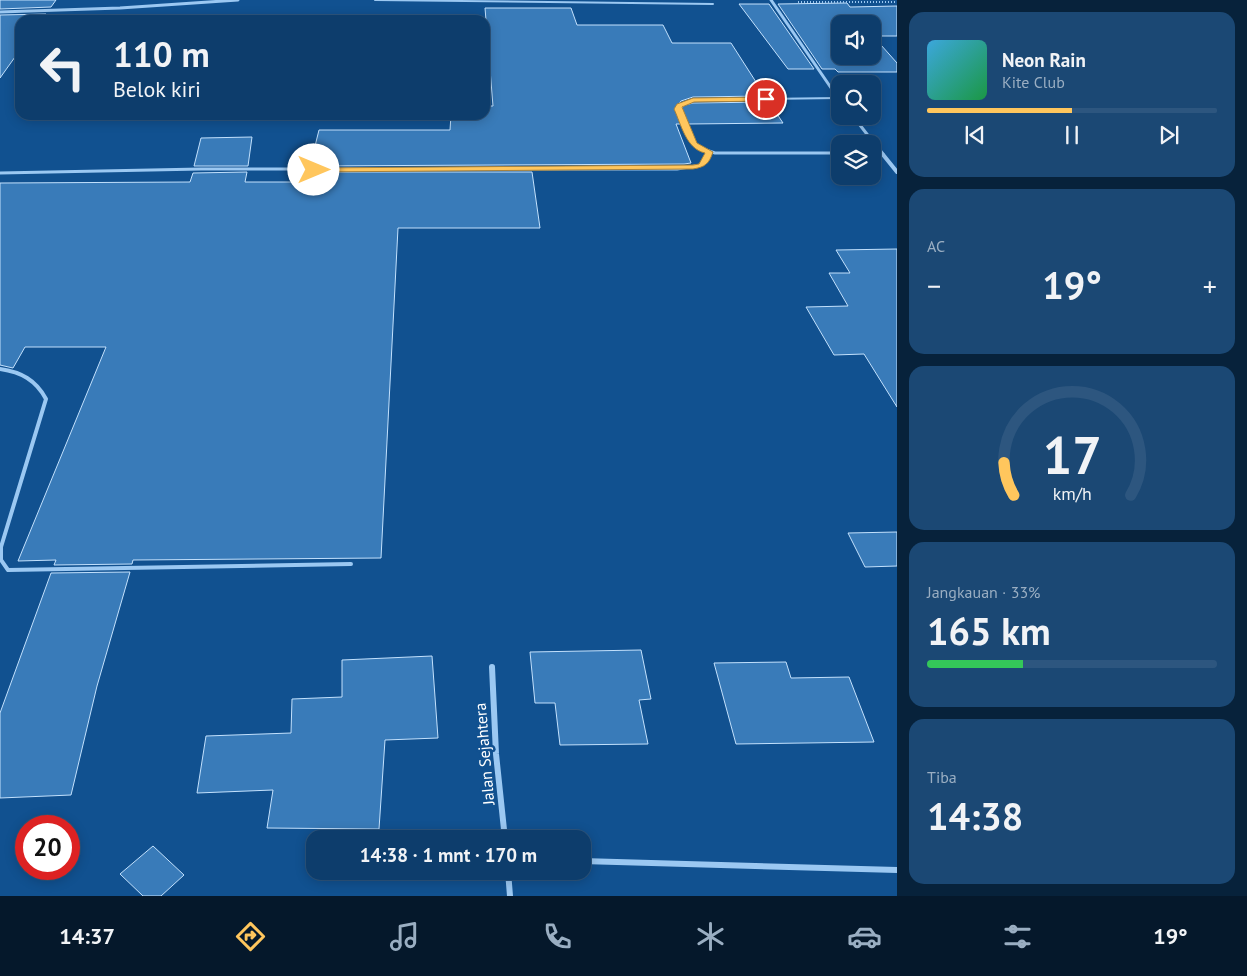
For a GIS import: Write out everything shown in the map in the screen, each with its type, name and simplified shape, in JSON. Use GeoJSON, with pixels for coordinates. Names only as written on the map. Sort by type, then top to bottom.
{"type":"FeatureCollection","features":[{"type":"Feature","properties":{"kind":"street"},"geometry":{"type":"LineString","coordinates":[[0,12],[111,9],[238,0]]}},
{"type":"Feature","properties":{"kind":"street"},"geometry":{"type":"LineString","coordinates":[[772,1],[831,88]]}},
{"type":"Feature","properties":{"kind":"street"},"geometry":{"type":"LineString","coordinates":[[860,125],[897,172]]}},
{"type":"Feature","properties":{"kind":"street","name":"Jalan Sejahtera"},"geometry":{"type":"LineString","coordinates":[[492,667],[496,754],[504,830]]}},
{"type":"Feature","properties":{"kind":"street"},"geometry":{"type":"LineString","coordinates":[[591,861],[897,870]]}},
{"type":"Feature","properties":{"kind":"street"},"geometry":{"type":"LineString","coordinates":[[509,880],[510,896]]}},
{"type":"Feature","properties":{"kind":"lane"},"geometry":{"type":"LineString","coordinates":[[375,0],[713,4]]}},
{"type":"Feature","properties":{"kind":"lane"},"geometry":{"type":"LineString","coordinates":[[831,100],[693,100],[682,103],[678,109],[692,140],[698,148],[709,152],[831,154]]}},
{"type":"Feature","properties":{"kind":"lane"},"geometry":{"type":"LineString","coordinates":[[0,172],[202,169],[677,168],[702,166],[709,152]]}},
{"type":"Feature","properties":{"kind":"lane"},"geometry":{"type":"LineString","coordinates":[[0,369],[34,380],[41,387],[46,399],[1,547],[0,558],[8,570],[351,564]]}},
{"type":"Feature","properties":{"kind":"path"},"geometry":{"type":"LineString","coordinates":[[772,1],[897,2]]}},
{"type":"Feature","properties":{"kind":"building"},"geometry":{"type":"Polygon","coordinates":[[[0,0],[56,0],[51,7],[0,9],[0,0]]]}},
{"type":"Feature","properties":{"kind":"building"},"geometry":{"type":"Polygon","coordinates":[[[847,3],[850,7],[897,6],[897,36],[881,36],[881,15],[831,15],[831,65],[881,65],[881,45],[897,63],[897,72],[838,72],[835,69],[822,69],[778,4],[847,3]]]}},
{"type":"Feature","properties":{"kind":"building"},"geometry":{"type":"Polygon","coordinates":[[[739,4],[769,4],[814,69],[788,69],[739,4]]]}},
{"type":"Feature","properties":{"kind":"building"},"geometry":{"type":"Polygon","coordinates":[[[485,8],[571,8],[577,25],[663,25],[672,43],[731,43],[765,96],[693,97],[681,101],[675,109],[682,124],[676,124],[691,163],[310,166],[319,130],[450,130],[451,120],[490,120],[490,106],[493,106],[490,69],[490,15],[486,15],[485,8]]]}},
{"type":"Feature","properties":{"kind":"building"},"geometry":{"type":"Polygon","coordinates":[[[46,14],[15,15],[15,57],[0,78],[0,15],[46,14]]]}},
{"type":"Feature","properties":{"kind":"building"},"geometry":{"type":"Polygon","coordinates":[[[769,102],[783,123],[688,124],[681,109],[685,105],[693,103],[769,102]]]}},
{"type":"Feature","properties":{"kind":"building"},"geometry":{"type":"Polygon","coordinates":[[[252,137],[248,166],[194,166],[201,138],[252,137]]]}},
{"type":"Feature","properties":{"kind":"building"},"geometry":{"type":"Polygon","coordinates":[[[247,172],[245,182],[306,182],[309,172],[532,172],[540,228],[398,228],[381,558],[133,560],[132,564],[54,565],[56,560],[18,561],[106,347],[25,347],[13,368],[0,365],[0,183],[190,182],[193,173],[247,172]]]}},
{"type":"Feature","properties":{"kind":"building"},"geometry":{"type":"Polygon","coordinates":[[[897,249],[897,407],[864,354],[834,355],[806,307],[848,306],[829,273],[850,273],[836,250],[897,249]]]}},
{"type":"Feature","properties":{"kind":"building"},"geometry":{"type":"Polygon","coordinates":[[[897,532],[897,566],[865,567],[848,533],[897,532]]]}},
{"type":"Feature","properties":{"kind":"building"},"geometry":{"type":"Polygon","coordinates":[[[130,572],[97,686],[71,795],[0,798],[0,713],[51,573],[130,572]]]}},
{"type":"Feature","properties":{"kind":"building"},"geometry":{"type":"Polygon","coordinates":[[[641,650],[651,699],[639,700],[648,744],[560,745],[555,703],[535,703],[530,652],[641,650]]]}},
{"type":"Feature","properties":{"kind":"building"},"geometry":{"type":"Polygon","coordinates":[[[432,656],[438,738],[385,740],[379,829],[267,828],[273,790],[197,793],[206,736],[291,733],[292,699],[342,697],[342,660],[432,656]]]}},
{"type":"Feature","properties":{"kind":"building"},"geometry":{"type":"Polygon","coordinates":[[[786,662],[791,678],[849,677],[874,742],[736,744],[714,663],[786,662]]]}},
{"type":"Feature","properties":{"kind":"building"},"geometry":{"type":"Polygon","coordinates":[[[153,846],[184,875],[161,896],[143,896],[120,874],[153,846]]]}},
{"type":"Feature","properties":{"kind":"route"},"geometry":{"type":"LineString","coordinates":[[314,170],[677,168],[702,166],[709,152],[698,148],[694,144],[678,109],[679,106],[682,103],[693,100],[766,99]]}}]}
